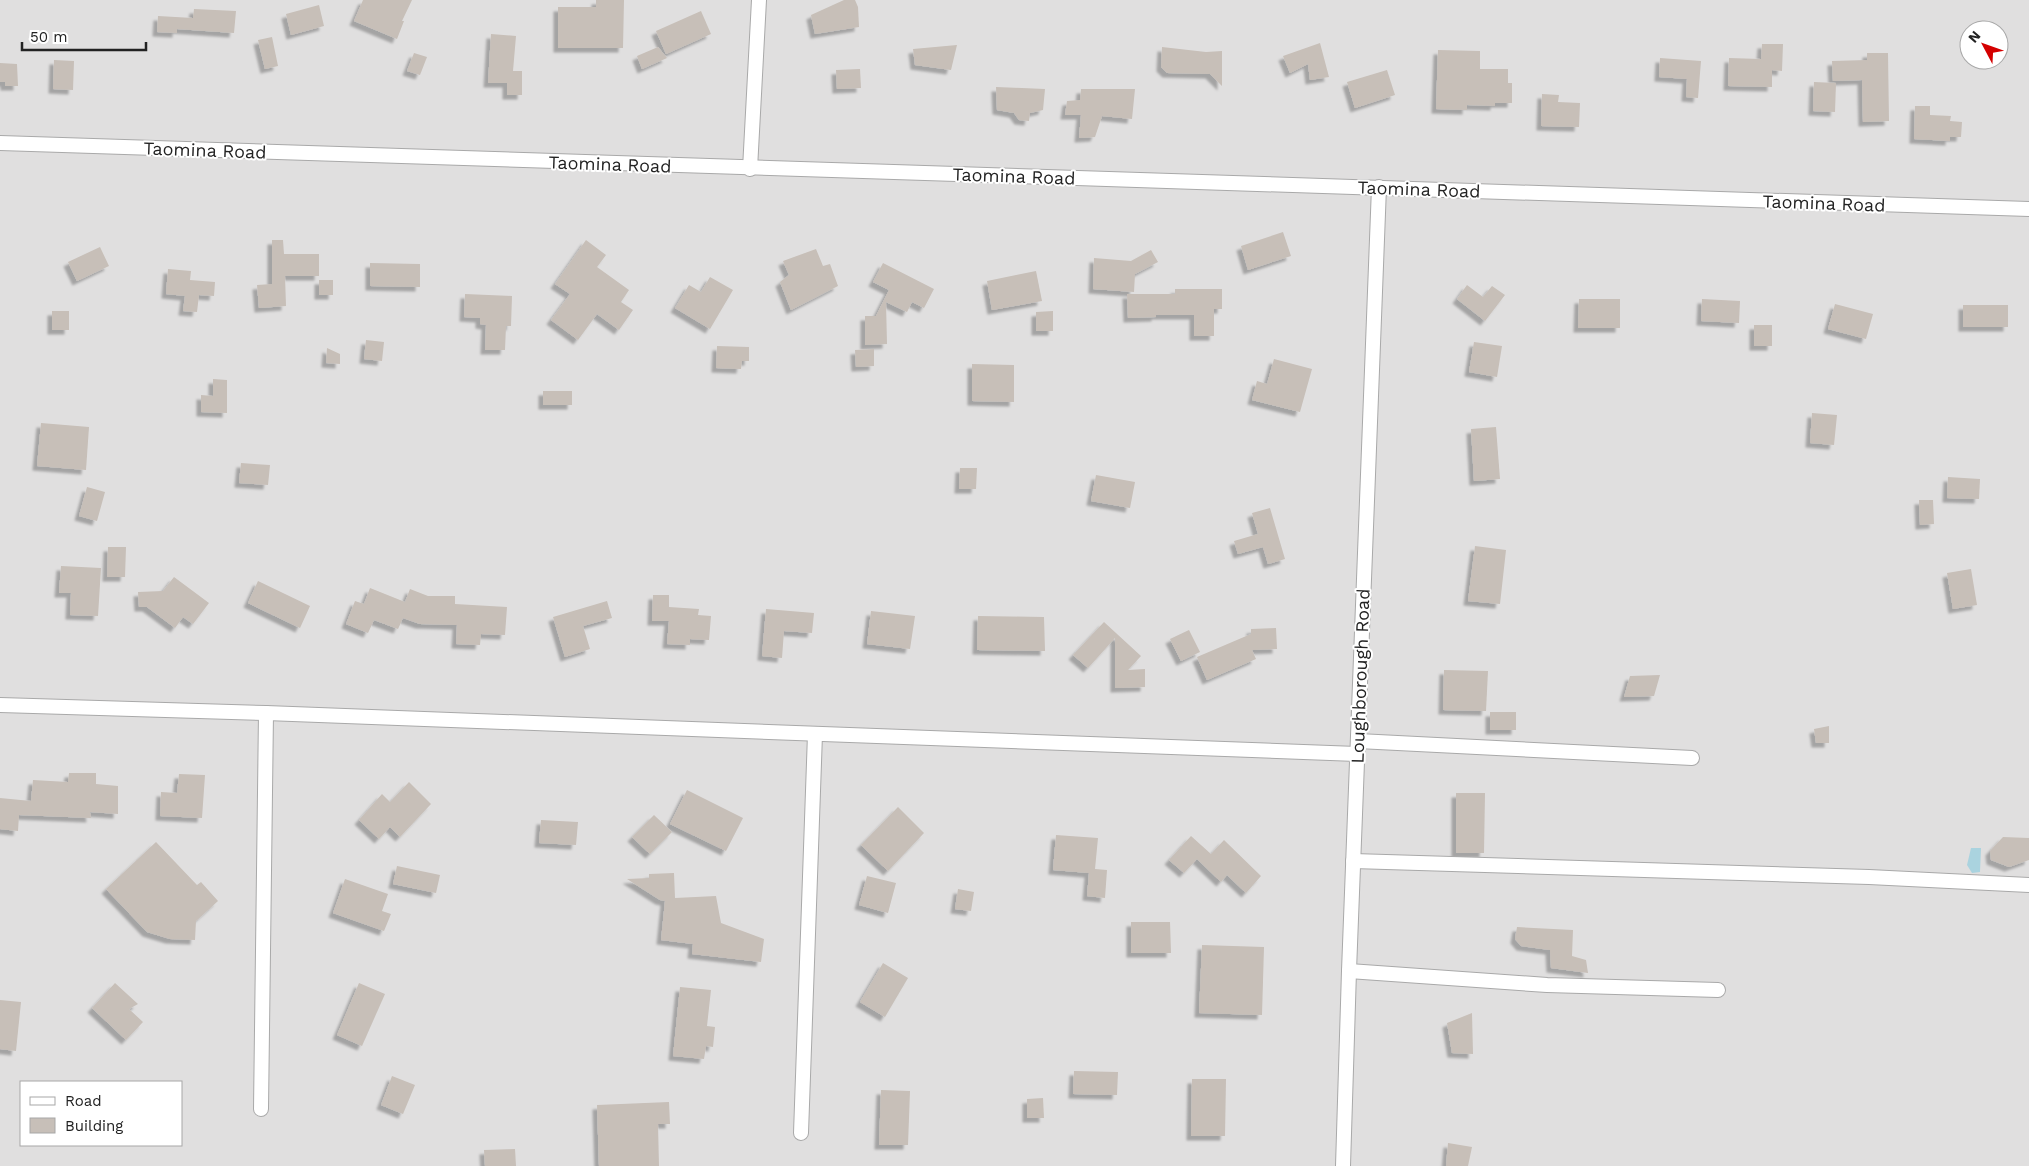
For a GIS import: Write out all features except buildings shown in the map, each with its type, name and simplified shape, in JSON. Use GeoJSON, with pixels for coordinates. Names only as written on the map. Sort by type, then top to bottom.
{"type":"FeatureCollection","features":[{"type":"Feature","properties":{"kind":"street"},"geometry":{"type":"LineString","coordinates":[[750,169],[759,0]]}},
{"type":"Feature","properties":{"kind":"street","name":"Taomina Road"},"geometry":{"type":"LineString","coordinates":[[0,143],[750,169],[1379,187],[2029,209]]}},
{"type":"Feature","properties":{"kind":"street","name":"Loughborough Road"},"geometry":{"type":"LineString","coordinates":[[1343,1166],[1379,187]]}},
{"type":"Feature","properties":{"kind":"street"},"geometry":{"type":"LineString","coordinates":[[0,705],[815,734],[1357,747],[1692,758]]}},
{"type":"Feature","properties":{"kind":"street"},"geometry":{"type":"LineString","coordinates":[[261,1108],[266,713]]}},
{"type":"Feature","properties":{"kind":"street"},"geometry":{"type":"LineString","coordinates":[[801,1134],[815,734]]}},
{"type":"Feature","properties":{"kind":"street"},"geometry":{"type":"LineString","coordinates":[[1353,861],[1859,877],[2029,885]]}},
{"type":"Feature","properties":{"kind":"street"},"geometry":{"type":"LineString","coordinates":[[1349,971],[1547,985],[1718,990]]}},
{"type":"Feature","properties":{"kind":"shaded area"},"geometry":{"type":"Polygon","coordinates":[[[0,0],[2029,0],[2029,1166],[0,1166],[0,0]]]}},
{"type":"Feature","properties":{"kind":"water"},"geometry":{"type":"Polygon","coordinates":[[[1971,848],[1981,848],[1980,872],[1972,873],[1967,865],[1971,848]]]}}]}
